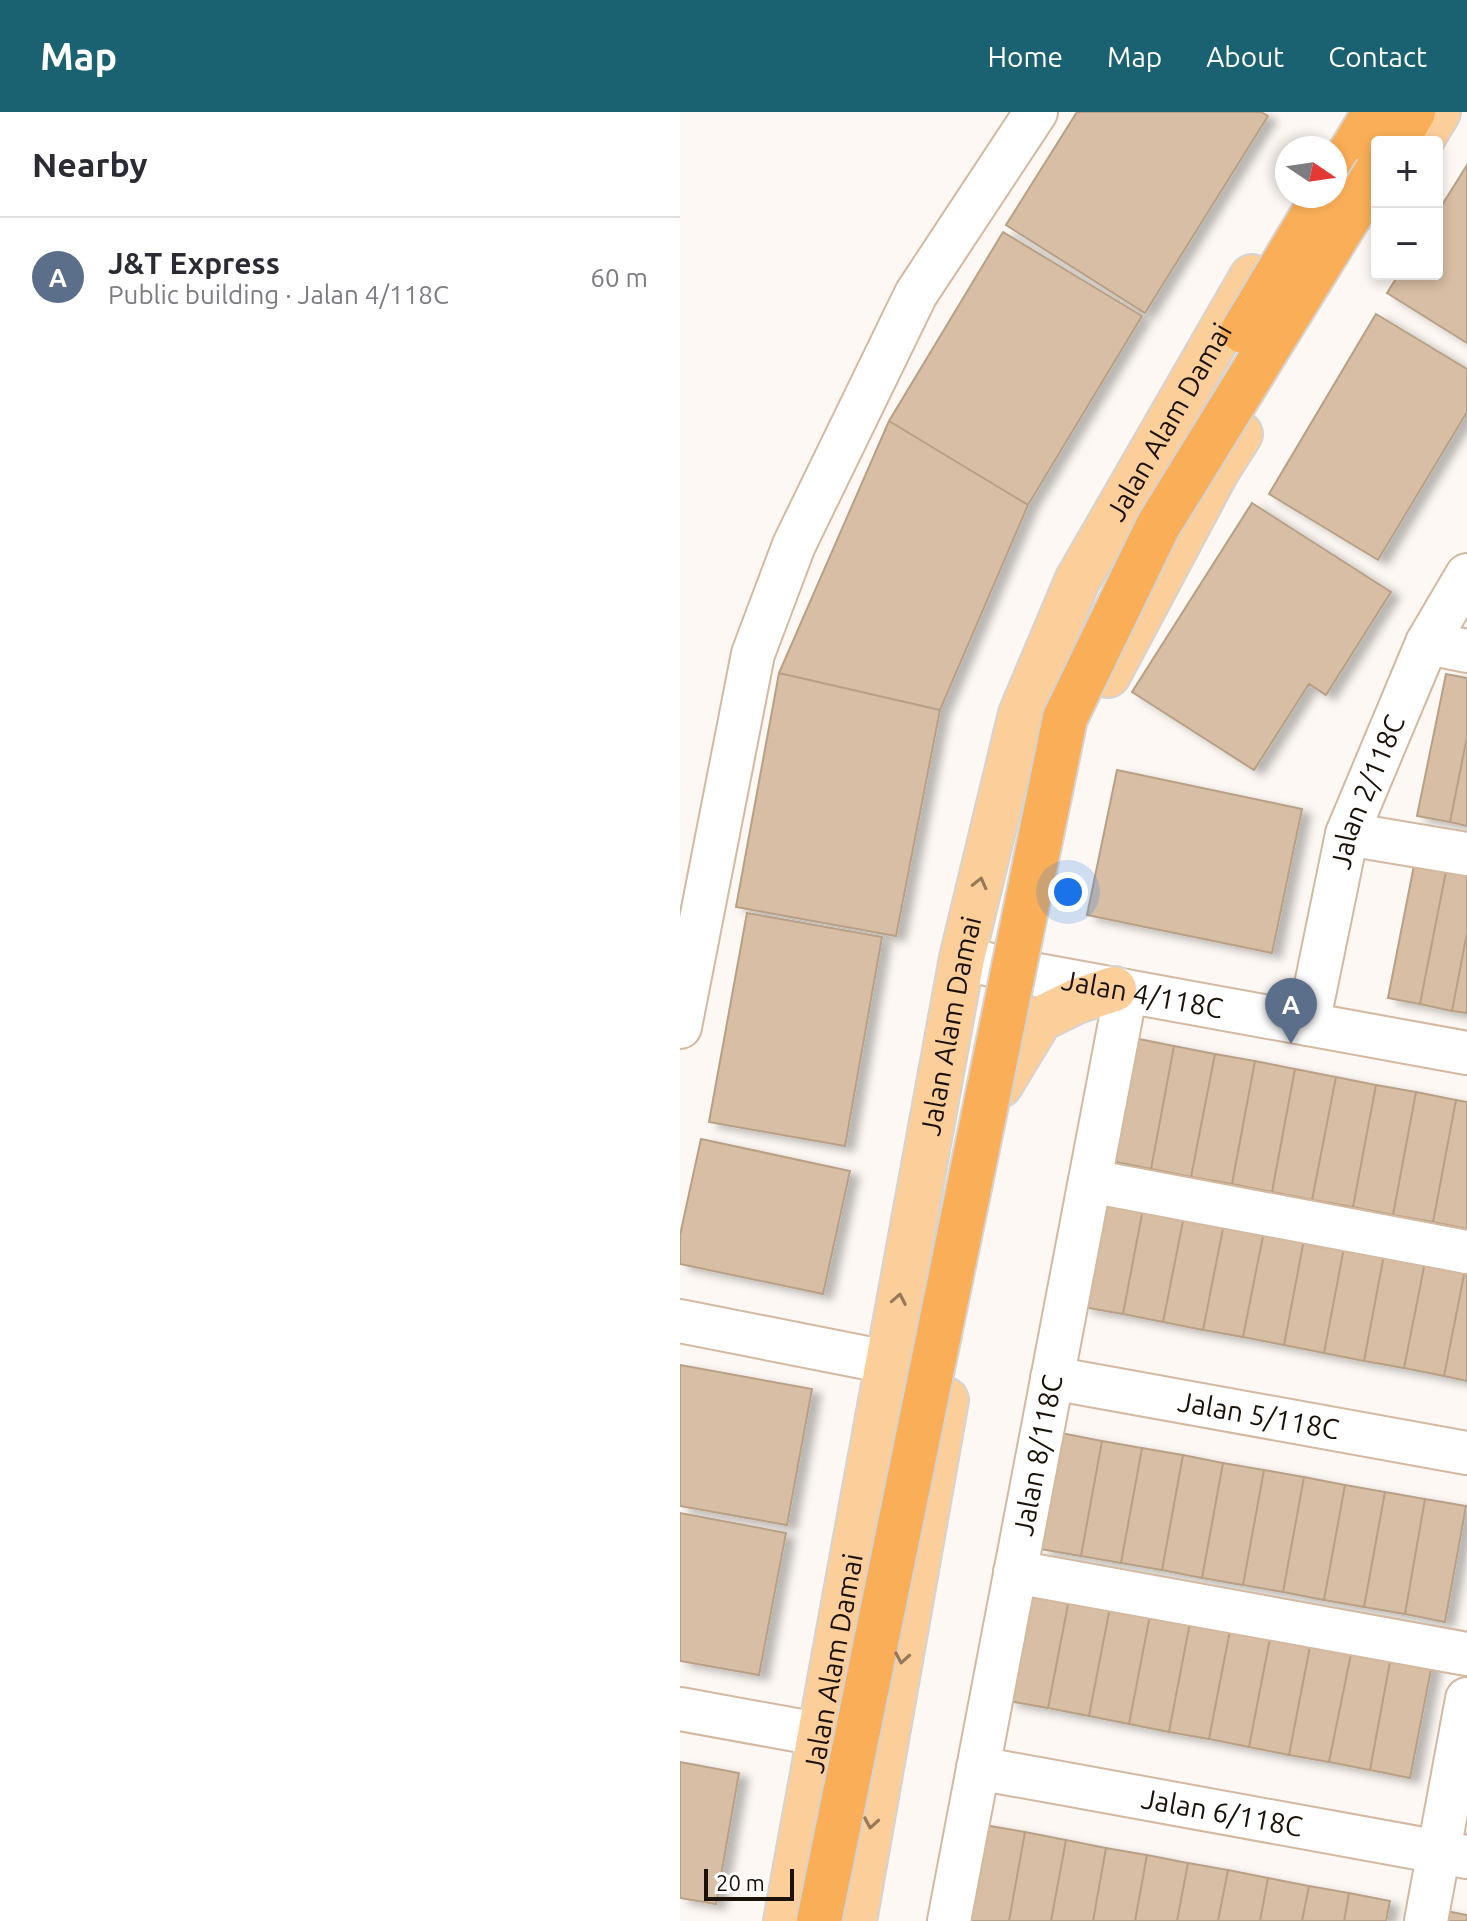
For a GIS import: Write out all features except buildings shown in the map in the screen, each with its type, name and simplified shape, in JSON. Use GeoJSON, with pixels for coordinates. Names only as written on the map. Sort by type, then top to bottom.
{"type":"FeatureCollection","features":[{"type":"Feature","properties":{"kind":"highway"},"geometry":{"type":"LineString","coordinates":[[1347,158],[1375,112]]}},
{"type":"Feature","properties":{"kind":"highway"},"geometry":{"type":"LineString","coordinates":[[1399,136],[1413,112]]}},
{"type":"Feature","properties":{"kind":"highway"},"geometry":{"type":"LineString","coordinates":[[819,1921],[1065,718],[1158,526],[1371,181]]}},
{"type":"Feature","properties":{"kind":"highway"},"geometry":{"type":"LineString","coordinates":[[807,1921],[1044,712],[1128,521],[1317,208]]}},
{"type":"Feature","properties":{"kind":"main road"},"geometry":{"type":"LineString","coordinates":[[1337,136],[1351,112]]}},
{"type":"Feature","properties":{"kind":"main road"},"geometry":{"type":"LineString","coordinates":[[1424,136],[1438,112]]}},
{"type":"Feature","properties":{"kind":"main road","name":"Jalan Alam Damai"},"geometry":{"type":"LineString","coordinates":[[786,1921],[962,958],[1021,714],[1077,581],[1294,208]]}},
{"type":"Feature","properties":{"kind":"main road","name":"Jalan Alam Damai"},"geometry":{"type":"LineString","coordinates":[[854,1921],[1021,972],[1085,717],[1216,472],[1371,221]]}},
{"type":"Feature","properties":{"kind":"main road"},"geometry":{"type":"LineString","coordinates":[[1000,1085],[1040,1019],[1077,1001],[1120,990]]}},
{"type":"Feature","properties":{"kind":"street"},"geometry":{"type":"LineString","coordinates":[[680,1027],[688,945],[753,654],[794,545],[916,294],[1036,112]]}},
{"type":"Feature","properties":{"kind":"street","name":"Jalan 2/118C"},"geometry":{"type":"LineString","coordinates":[[1308,1024],[1347,834],[1447,647],[1467,575]]}},
{"type":"Feature","properties":{"kind":"street"},"geometry":{"type":"LineString","coordinates":[[1347,834],[1467,854]]}},
{"type":"Feature","properties":{"kind":"street","name":"Jalan 4/118C"},"geometry":{"type":"LineString","coordinates":[[962,958],[1021,972],[1467,1053]]}},
{"type":"Feature","properties":{"kind":"street","name":"Jalan 8/118C"},"geometry":{"type":"LineString","coordinates":[[949,1921],[1090,1181],[1120,990]]}},
{"type":"Feature","properties":{"kind":"street"},"geometry":{"type":"LineString","coordinates":[[1090,1181],[1467,1252]]}},
{"type":"Feature","properties":{"kind":"street"},"geometry":{"type":"LineString","coordinates":[[680,1321],[887,1362]]}},
{"type":"Feature","properties":{"kind":"street","name":"Jalan 5/118C"},"geometry":{"type":"LineString","coordinates":[[1052,1378],[1467,1453]]}},
{"type":"Feature","properties":{"kind":"street"},"geometry":{"type":"LineString","coordinates":[[1015,1572],[1467,1654]]}},
{"type":"Feature","properties":{"kind":"street"},"geometry":{"type":"LineString","coordinates":[[1426,1921],[1453,1855],[1467,1699]]}},
{"type":"Feature","properties":{"kind":"street"},"geometry":{"type":"LineString","coordinates":[[680,1709],[884,1746]]}},
{"type":"Feature","properties":{"kind":"street","name":"Jalan 6/118C"},"geometry":{"type":"LineString","coordinates":[[978,1768],[1453,1855]]}},
{"type":"Feature","properties":{"kind":"place","name":"J&T Express"},"geometry":{"type":"Point","coordinates":[1291,1044]}}]}
